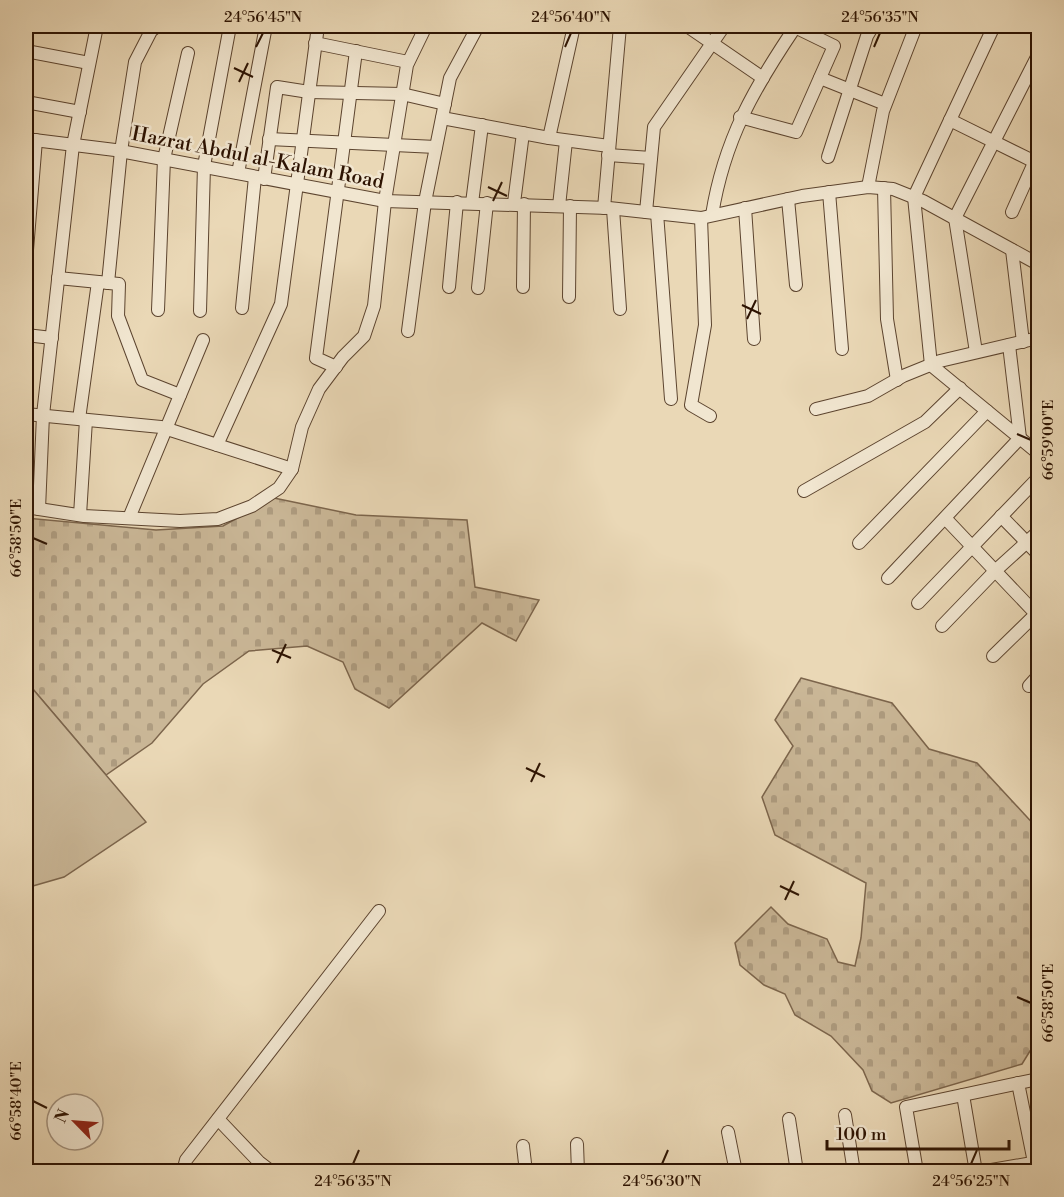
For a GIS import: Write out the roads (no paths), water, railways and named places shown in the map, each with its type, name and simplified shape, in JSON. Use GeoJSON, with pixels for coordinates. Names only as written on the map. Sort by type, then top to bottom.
{"type":"FeatureCollection","features":[{"type":"Feature","properties":{"kind":"street"},"geometry":{"type":"LineString","coordinates":[[39,509],[43,416],[73,145],[96,26]]}},
{"type":"Feature","properties":{"kind":"street"},"geometry":{"type":"LineString","coordinates":[[200,311],[204,166],[230,26]]}},
{"type":"Feature","properties":{"kind":"street"},"geometry":{"type":"LineString","coordinates":[[238,173],[266,26]]}},
{"type":"Feature","properties":{"kind":"street"},"geometry":{"type":"LineString","coordinates":[[217,445],[280,304],[318,26]]}},
{"type":"Feature","properties":{"kind":"street"},"geometry":{"type":"LineString","coordinates":[[26,507],[80,515],[180,521],[218,519],[252,506],[279,488],[292,469],[302,427],[319,389],[364,336],[374,306],[385,201],[402,94],[408,62],[426,26]]}},
{"type":"Feature","properties":{"kind":"street"},"geometry":{"type":"LineString","coordinates":[[408,331],[425,202],[450,78],[478,26]]}},
{"type":"Feature","properties":{"kind":"street"},"geometry":{"type":"LineString","coordinates":[[549,138],[574,26]]}},
{"type":"Feature","properties":{"kind":"street"},"geometry":{"type":"LineString","coordinates":[[620,26],[609,150],[609,208],[620,309]]}},
{"type":"Feature","properties":{"kind":"street"},"geometry":{"type":"LineString","coordinates":[[687,26],[763,78]]}},
{"type":"Feature","properties":{"kind":"street"},"geometry":{"type":"LineString","coordinates":[[671,399],[652,213],[651,158],[654,127],[724,26]]}},
{"type":"Feature","properties":{"kind":"street"},"geometry":{"type":"LineString","coordinates":[[710,416],[691,405],[705,325],[707,217],[718,176],[740,117],[796,26],[834,46],[796,132],[740,117]]}},
{"type":"Feature","properties":{"kind":"street"},"geometry":{"type":"LineString","coordinates":[[828,156],[873,26]]}},
{"type":"Feature","properties":{"kind":"street"},"geometry":{"type":"LineString","coordinates":[[868,187],[885,104],[916,26]]}},
{"type":"Feature","properties":{"kind":"street"},"geometry":{"type":"LineString","coordinates":[[994,26],[914,197],[931,365],[1038,453]]}},
{"type":"Feature","properties":{"kind":"street"},"geometry":{"type":"LineString","coordinates":[[80,515],[83,419],[121,151],[135,62],[151,27]]}},
{"type":"Feature","properties":{"kind":"street"},"geometry":{"type":"LineString","coordinates":[[315,43],[408,62]]}},
{"type":"Feature","properties":{"kind":"street"},"geometry":{"type":"LineString","coordinates":[[26,51],[89,63]]}},
{"type":"Feature","properties":{"kind":"street"},"geometry":{"type":"LineString","coordinates":[[336,367],[316,358],[356,51]]}},
{"type":"Feature","properties":{"kind":"street"},"geometry":{"type":"LineString","coordinates":[[158,310],[164,159],[188,53]]}},
{"type":"Feature","properties":{"kind":"street"},"geometry":{"type":"LineString","coordinates":[[976,352],[955,218],[1038,55]]}},
{"type":"Feature","properties":{"kind":"street"},"geometry":{"type":"LineString","coordinates":[[820,78],[885,104]]}},
{"type":"Feature","properties":{"kind":"street"},"geometry":{"type":"LineString","coordinates":[[242,308],[259,178],[269,139],[277,87],[309,92],[402,94],[445,104]]}},
{"type":"Feature","properties":{"kind":"street"},"geometry":{"type":"LineString","coordinates":[[26,102],[80,112]]}},
{"type":"Feature","properties":{"kind":"street"},"geometry":{"type":"LineString","coordinates":[[442,118],[651,158]]}},
{"type":"Feature","properties":{"kind":"street"},"geometry":{"type":"LineString","coordinates":[[950,120],[993,142],[1037,158],[1012,212]]}},
{"type":"Feature","properties":{"kind":"street"},"geometry":{"type":"LineString","coordinates":[[472,203],[482,125]]}},
{"type":"Feature","properties":{"kind":"street"},"geometry":{"type":"LineString","coordinates":[[523,133],[519,204],[523,287]]}},
{"type":"Feature","properties":{"kind":"street"},"geometry":{"type":"LineString","coordinates":[[269,139],[436,147]]}},
{"type":"Feature","properties":{"kind":"street"},"geometry":{"type":"LineString","coordinates":[[26,261],[31,140]]}},
{"type":"Feature","properties":{"kind":"street","name":"Hazrat Abdul al-Kalam Road"},"geometry":{"type":"LineString","coordinates":[[31,140],[121,151],[385,201],[609,208],[707,217],[829,192],[868,187],[884,188],[914,197],[1038,264]]}},
{"type":"Feature","properties":{"kind":"street"},"geometry":{"type":"LineString","coordinates":[[566,141],[565,206],[569,297]]}},
{"type":"Feature","properties":{"kind":"street"},"geometry":{"type":"LineString","coordinates":[[884,188],[887,319],[897,380]]}},
{"type":"Feature","properties":{"kind":"street"},"geometry":{"type":"LineString","coordinates":[[829,192],[842,349]]}},
{"type":"Feature","properties":{"kind":"street"},"geometry":{"type":"LineString","coordinates":[[788,199],[795,285]]}},
{"type":"Feature","properties":{"kind":"street"},"geometry":{"type":"LineString","coordinates":[[449,287],[458,202]]}},
{"type":"Feature","properties":{"kind":"street"},"geometry":{"type":"LineString","coordinates":[[478,288],[487,203]]}},
{"type":"Feature","properties":{"kind":"street"},"geometry":{"type":"LineString","coordinates":[[746,208],[754,339]]}},
{"type":"Feature","properties":{"kind":"street"},"geometry":{"type":"LineString","coordinates":[[1012,250],[1023,342]]}},
{"type":"Feature","properties":{"kind":"street"},"geometry":{"type":"LineString","coordinates":[[58,278],[119,284],[118,316],[142,380],[180,395]]}},
{"type":"Feature","properties":{"kind":"street"},"geometry":{"type":"LineString","coordinates":[[26,335],[52,338]]}},
{"type":"Feature","properties":{"kind":"street"},"geometry":{"type":"LineString","coordinates":[[816,409],[868,396],[931,365],[1038,338]]}},
{"type":"Feature","properties":{"kind":"street"},"geometry":{"type":"LineString","coordinates":[[129,518],[203,340]]}},
{"type":"Feature","properties":{"kind":"street"},"geometry":{"type":"LineString","coordinates":[[888,578],[1020,438],[1009,345]]}},
{"type":"Feature","properties":{"kind":"street"},"geometry":{"type":"LineString","coordinates":[[804,491],[925,422],[960,388]]}},
{"type":"Feature","properties":{"kind":"street"},"geometry":{"type":"LineString","coordinates":[[859,543],[987,411]]}},
{"type":"Feature","properties":{"kind":"street"},"geometry":{"type":"LineString","coordinates":[[26,414],[166,429],[292,469]]}},
{"type":"Feature","properties":{"kind":"street"},"geometry":{"type":"LineString","coordinates":[[918,603],[1038,478]]}},
{"type":"Feature","properties":{"kind":"street"},"geometry":{"type":"LineString","coordinates":[[1001,516],[1038,554]]}},
{"type":"Feature","properties":{"kind":"street"},"geometry":{"type":"LineString","coordinates":[[945,518],[1037,615],[993,656]]}},
{"type":"Feature","properties":{"kind":"street"},"geometry":{"type":"LineString","coordinates":[[942,626],[995,571],[1038,532]]}},
{"type":"Feature","properties":{"kind":"street"},"geometry":{"type":"LineString","coordinates":[[1029,686],[1038,676]]}},
{"type":"Feature","properties":{"kind":"street"},"geometry":{"type":"LineString","coordinates":[[183,1172],[186,1160],[379,911]]}},
{"type":"Feature","properties":{"kind":"street"},"geometry":{"type":"LineString","coordinates":[[917,1172],[906,1107],[1038,1079]]}},
{"type":"Feature","properties":{"kind":"street"},"geometry":{"type":"LineString","coordinates":[[963,1095],[978,1172],[1036,1165],[1018,1083]]}},
{"type":"Feature","properties":{"kind":"street"},"geometry":{"type":"LineString","coordinates":[[845,1115],[854,1172]]}},
{"type":"Feature","properties":{"kind":"street"},"geometry":{"type":"LineString","coordinates":[[218,1119],[259,1162],[272,1172]]}},
{"type":"Feature","properties":{"kind":"street"},"geometry":{"type":"LineString","coordinates":[[789,1119],[797,1172]]}},
{"type":"Feature","properties":{"kind":"street"},"geometry":{"type":"LineString","coordinates":[[728,1132],[736,1172]]}},
{"type":"Feature","properties":{"kind":"street"},"geometry":{"type":"LineString","coordinates":[[577,1144],[578,1172]]}},
{"type":"Feature","properties":{"kind":"street"},"geometry":{"type":"LineString","coordinates":[[523,1146],[526,1172]]}}]}
